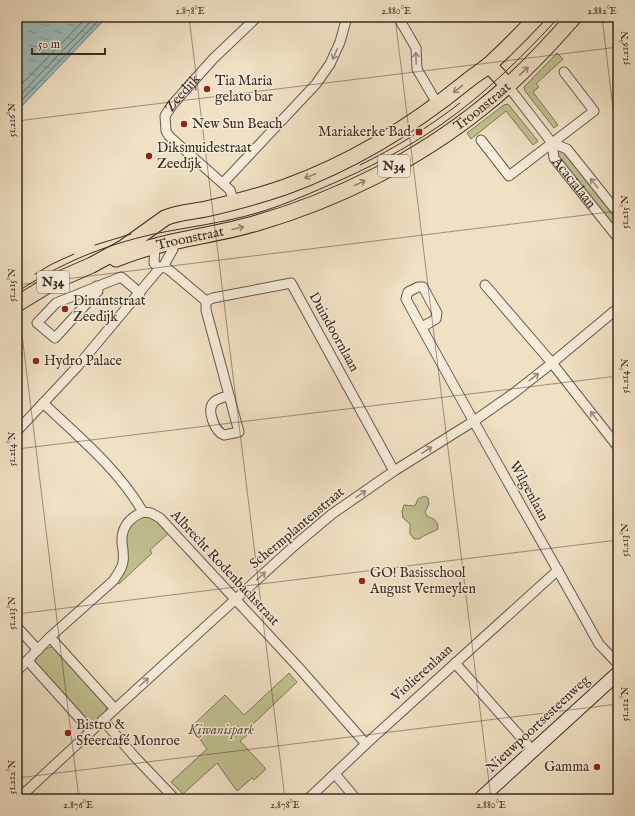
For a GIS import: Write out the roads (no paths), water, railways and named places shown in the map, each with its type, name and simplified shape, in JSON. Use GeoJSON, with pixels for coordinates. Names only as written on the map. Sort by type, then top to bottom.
{"type":"FeatureCollection","features":[{"type":"Feature","properties":{"kind":"main road","name":"Troonstraat"},"geometry":{"type":"LineString","coordinates":[[537,17],[489,65],[438,105],[412,122],[370,147],[323,171],[285,187],[234,202],[204,209],[171,214],[158,223],[153,234],[155,246],[257,223],[310,205],[379,174],[432,144],[485,106],[508,86],[551,43],[574,17]]}},
{"type":"Feature","properties":{"kind":"main road","name":"Acacialaan"},"geometry":{"type":"LineString","coordinates":[[489,65],[508,86]]}},
{"type":"Feature","properties":{"kind":"main road","name":"N34"},"geometry":{"type":"LineString","coordinates":[[17,304],[53,282],[92,265],[123,248],[158,223]]}},
{"type":"Feature","properties":{"kind":"main road","name":"N34"},"geometry":{"type":"LineString","coordinates":[[92,265],[105,263],[155,246]]}},
{"type":"Feature","properties":{"kind":"main road","name":"Nieuwpoortsesteenweg"},"geometry":{"type":"LineString","coordinates":[[480,799],[618,673]]}},
{"type":"Feature","properties":{"kind":"street","name":"Zeedijk"},"geometry":{"type":"LineString","coordinates":[[223,183],[169,136],[166,131],[165,116],[172,105],[213,59],[257,17]]}},
{"type":"Feature","properties":{"kind":"street"},"geometry":{"type":"LineString","coordinates":[[234,202],[230,190],[223,183],[316,84],[330,64],[340,42],[347,17]]}},
{"type":"Feature","properties":{"kind":"street"},"geometry":{"type":"LineString","coordinates":[[398,17],[416,48],[417,69],[438,105]]}},
{"type":"Feature","properties":{"kind":"street"},"geometry":{"type":"LineString","coordinates":[[481,140],[510,176],[594,111],[564,72]]}},
{"type":"Feature","properties":{"kind":"street","name":"Acacialaan"},"geometry":{"type":"LineString","coordinates":[[508,86],[552,143],[554,158],[618,238]]}},
{"type":"Feature","properties":{"kind":"street","name":"Acacialaan"},"geometry":{"type":"LineString","coordinates":[[552,143],[567,148],[618,213]]}},
{"type":"Feature","properties":{"kind":"street"},"geometry":{"type":"LineString","coordinates":[[17,431],[77,367],[161,268],[173,249],[173,242]]}},
{"type":"Feature","properties":{"kind":"street"},"geometry":{"type":"LineString","coordinates":[[155,246],[154,263],[161,268],[168,269],[206,301],[206,310],[230,396]]}},
{"type":"Feature","properties":{"kind":"street"},"geometry":{"type":"LineString","coordinates":[[97,286],[98,291],[55,338],[37,323],[56,303],[97,286],[121,277],[140,293]]}},
{"type":"Feature","properties":{"kind":"street","name":"Duindoornlaan"},"geometry":{"type":"LineString","coordinates":[[206,301],[213,298],[291,283],[394,471]]}},
{"type":"Feature","properties":{"kind":"street"},"geometry":{"type":"LineString","coordinates":[[485,285],[552,363],[618,447]]}},
{"type":"Feature","properties":{"kind":"street","name":"Schermplantenstraat"},"geometry":{"type":"LineString","coordinates":[[18,799],[294,546],[332,514],[394,471],[474,421],[514,393],[618,308]]}},
{"type":"Feature","properties":{"kind":"street","name":"Wilgenlaan"},"geometry":{"type":"LineString","coordinates":[[422,327],[599,644],[618,664]]}},
{"type":"Feature","properties":{"kind":"street"},"geometry":{"type":"LineString","coordinates":[[17,671],[28,662],[50,637],[113,581],[123,563],[122,541],[126,525],[133,516],[143,512],[126,485],[107,464],[44,403]]}},
{"type":"Feature","properties":{"kind":"street","name":"Albrecht Rodenbachstraat"},"geometry":{"type":"LineString","coordinates":[[143,512],[151,513],[160,518],[300,669],[366,744]]}},
{"type":"Feature","properties":{"kind":"street","name":"Violierenlaan"},"geometry":{"type":"LineString","coordinates":[[308,799],[455,662],[558,570]]}},
{"type":"Feature","properties":{"kind":"street"},"geometry":{"type":"LineString","coordinates":[[17,627],[38,650]]}},
{"type":"Feature","properties":{"kind":"street"},"geometry":{"type":"LineString","coordinates":[[50,637],[115,709]]}},
{"type":"Feature","properties":{"kind":"street"},"geometry":{"type":"LineString","coordinates":[[28,662],[91,732]]}},
{"type":"Feature","properties":{"kind":"street"},"geometry":{"type":"LineString","coordinates":[[455,662],[533,751]]}},
{"type":"Feature","properties":{"kind":"street"},"geometry":{"type":"LineString","coordinates":[[103,720],[169,797]]}},
{"type":"Feature","properties":{"kind":"street"},"geometry":{"type":"LineString","coordinates":[[335,774],[356,799]]}},
{"type":"Feature","properties":{"kind":"water"},"geometry":{"type":"Polygon","coordinates":[[[17,17],[107,17],[17,111],[17,17]]]}},
{"type":"Feature","properties":{"kind":"tram line"},"geometry":{"type":"LineString","coordinates":[[17,292],[66,264],[100,250],[154,234],[231,220],[266,210],[284,204],[371,166],[414,142],[458,112],[503,74],[559,17]]}},
{"type":"Feature","properties":{"kind":"tram line"},"geometry":{"type":"LineString","coordinates":[[360,165],[412,137],[460,103]]}},
{"type":"Feature","properties":{"kind":"tram line"},"geometry":{"type":"LineString","coordinates":[[95,245],[131,234]]}},
{"type":"Feature","properties":{"kind":"tram line"},"geometry":{"type":"LineString","coordinates":[[35,274],[74,254]]}},
{"type":"Feature","properties":{"kind":"place","name":"Tia Maria gelato bar"},"geometry":{"type":"Point","coordinates":[207,89]}},
{"type":"Feature","properties":{"kind":"place","name":"New Sun Beach"},"geometry":{"type":"Point","coordinates":[184,124]}},
{"type":"Feature","properties":{"kind":"place","name":"Mariakerke Bad"},"geometry":{"type":"Point","coordinates":[419,132]}},
{"type":"Feature","properties":{"kind":"place","name":"Diksmuidestraat Zeedijk"},"geometry":{"type":"Point","coordinates":[149,156]}},
{"type":"Feature","properties":{"kind":"place","name":"Dinantstraat Zeedijk"},"geometry":{"type":"Point","coordinates":[65,309]}},
{"type":"Feature","properties":{"kind":"place","name":"Hydro Palace"},"geometry":{"type":"Point","coordinates":[36,361]}},
{"type":"Feature","properties":{"kind":"place","name":"GO! Basisschool August Vermeylen"},"geometry":{"type":"Point","coordinates":[362,581]}},
{"type":"Feature","properties":{"kind":"place","name":"Bistro & Sfeercafé Monroe"},"geometry":{"type":"Point","coordinates":[68,733]}},
{"type":"Feature","properties":{"kind":"place","name":"Gamma"},"geometry":{"type":"Point","coordinates":[597,767]}},
{"type":"Feature","properties":{"kind":"park label","name":"Kiwanispark"},"geometry":{"type":"Point","coordinates":[221,730]}}]}
